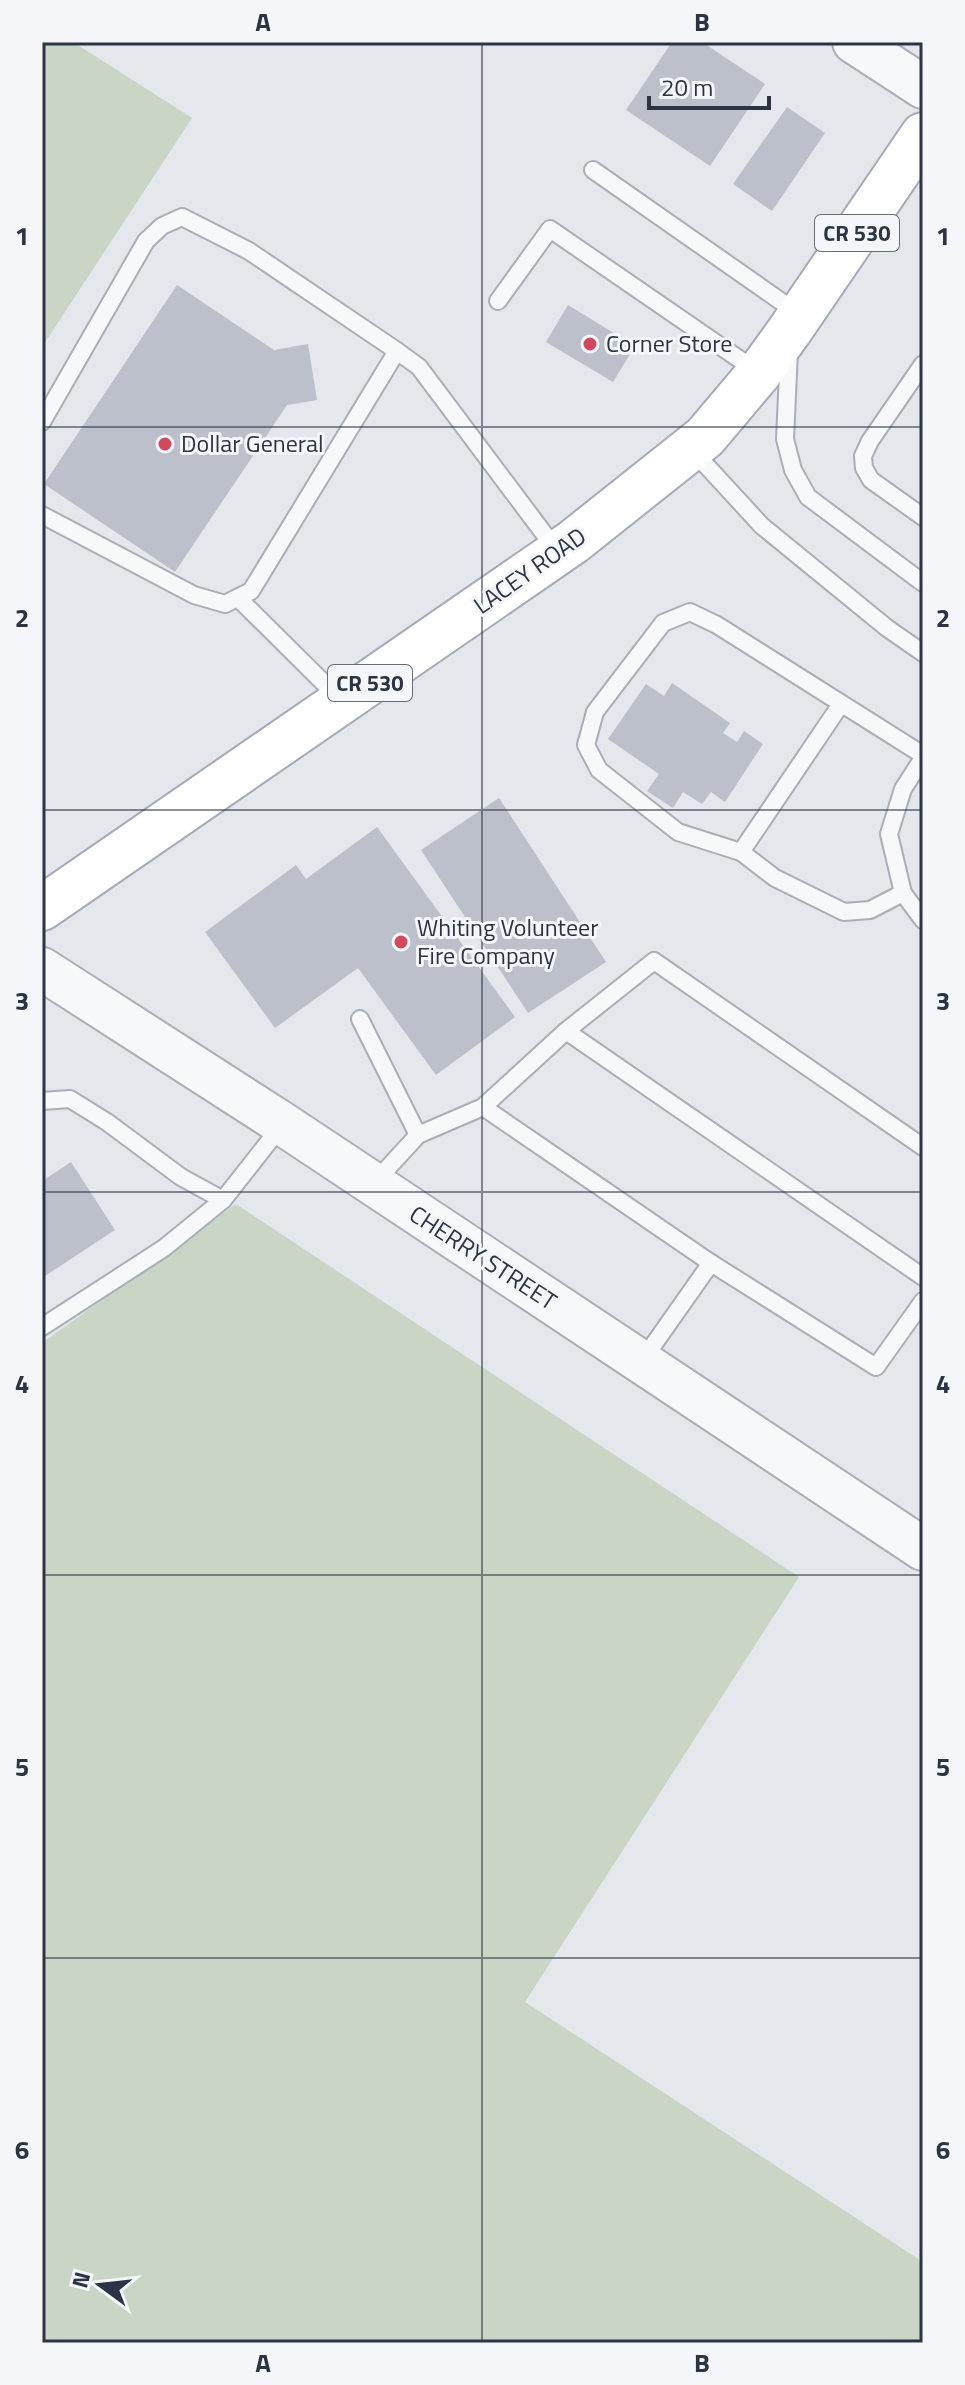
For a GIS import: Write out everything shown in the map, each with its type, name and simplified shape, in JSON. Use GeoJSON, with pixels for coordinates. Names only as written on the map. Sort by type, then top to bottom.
{"type":"FeatureCollection","features":[{"type":"Feature","properties":{"kind":"main road","name":"LACEY ROAD"},"geometry":{"type":"LineString","coordinates":[[42,908],[558,552],[705,437],[759,373],[923,135]]}},
{"type":"Feature","properties":{"kind":"street"},"geometry":{"type":"LineString","coordinates":[[854,42],[923,87]]}},
{"type":"Feature","properties":{"kind":"street","name":"CHERRY STREET"},"geometry":{"type":"LineString","coordinates":[[42,969],[283,1124],[923,1549]]}},
{"type":"Feature","properties":{"kind":"lane"},"geometry":{"type":"LineString","coordinates":[[593,170],[795,323],[785,439],[793,470],[808,497],[923,583]]}},
{"type":"Feature","properties":{"kind":"lane"},"geometry":{"type":"LineString","coordinates":[[42,422],[146,241],[162,226],[182,217],[249,251],[419,367],[558,552]]}},
{"type":"Feature","properties":{"kind":"lane"},"geometry":{"type":"LineString","coordinates":[[498,301],[550,229],[759,373]]}},
{"type":"Feature","properties":{"kind":"lane"},"geometry":{"type":"LineString","coordinates":[[42,515],[194,595],[225,604],[238,598],[251,591],[397,351]]}},
{"type":"Feature","properties":{"kind":"lane"},"geometry":{"type":"LineString","coordinates":[[923,364],[863,456],[864,468],[871,480],[923,517]]}},
{"type":"Feature","properties":{"kind":"lane"},"geometry":{"type":"LineString","coordinates":[[691,449],[762,526],[887,628],[923,653]]}},
{"type":"Feature","properties":{"kind":"lane"},"geometry":{"type":"LineString","coordinates":[[238,598],[343,702]]}},
{"type":"Feature","properties":{"kind":"lane"},"geometry":{"type":"LineString","coordinates":[[903,893],[870,910],[844,912],[775,878],[741,852],[678,832],[599,770],[586,745],[595,712],[663,623],[690,612],[717,625],[923,756],[903,789],[889,834],[903,893],[923,920]]}},
{"type":"Feature","properties":{"kind":"lane"},"geometry":{"type":"LineString","coordinates":[[741,852],[841,704]]}},
{"type":"Feature","properties":{"kind":"lane"},"geometry":{"type":"LineString","coordinates":[[372,1185],[418,1135],[483,1107],[566,1031],[654,961],[923,1147]]}},
{"type":"Feature","properties":{"kind":"lane"},"geometry":{"type":"LineString","coordinates":[[360,1019],[418,1135]]}},
{"type":"Feature","properties":{"kind":"lane"},"geometry":{"type":"LineString","coordinates":[[566,1031],[923,1277]]}},
{"type":"Feature","properties":{"kind":"lane"},"geometry":{"type":"LineString","coordinates":[[42,1101],[70,1099],[107,1122],[181,1177],[223,1200]]}},
{"type":"Feature","properties":{"kind":"lane"},"geometry":{"type":"LineString","coordinates":[[483,1107],[711,1263],[876,1367],[923,1301]]}},
{"type":"Feature","properties":{"kind":"lane"},"geometry":{"type":"LineString","coordinates":[[42,1327],[164,1248],[223,1200],[283,1124]]}},
{"type":"Feature","properties":{"kind":"lane"},"geometry":{"type":"LineString","coordinates":[[641,1363],[711,1263]]}},
{"type":"Feature","properties":{"kind":"green space"},"geometry":{"type":"Polygon","coordinates":[[[42,42],[73,42],[192,118],[42,347],[42,42]]]}},
{"type":"Feature","properties":{"kind":"green space"},"geometry":{"type":"Polygon","coordinates":[[[236,1204],[799,1577],[525,2002],[923,2262],[923,2343],[42,2343],[42,1343],[236,1204]]]}},
{"type":"Feature","properties":{"kind":"building"},"geometry":{"type":"Polygon","coordinates":[[[672,42],[702,42],[765,84],[710,166],[626,110],[672,42]]]}},
{"type":"Feature","properties":{"kind":"building"},"geometry":{"type":"Polygon","coordinates":[[[787,107],[825,133],[772,211],[733,184],[787,107]]]}},
{"type":"Feature","properties":{"kind":"building","name":"Dollar General"},"geometry":{"type":"Polygon","coordinates":[[[177,285],[274,350],[308,344],[317,400],[287,405],[175,572],[44,484],[177,285]]]}},
{"type":"Feature","properties":{"kind":"building","name":"Corner Store"},"geometry":{"type":"Polygon","coordinates":[[[568,305],[635,346],[613,382],[546,342],[568,305]]]}},
{"type":"Feature","properties":{"kind":"building"},"geometry":{"type":"Polygon","coordinates":[[[672,683],[730,723],[723,733],[737,742],[744,731],[763,744],[725,802],[711,792],[702,804],[683,792],[673,808],[647,791],[659,774],[608,739],[646,684],[664,696],[672,683]]]}},
{"type":"Feature","properties":{"kind":"building"},"geometry":{"type":"Polygon","coordinates":[[[499,798],[606,962],[528,1013],[421,850],[499,798]]]}},
{"type":"Feature","properties":{"kind":"building"},"geometry":{"type":"Polygon","coordinates":[[[377,827],[515,1017],[436,1075],[358,968],[275,1028],[205,932],[296,865],[306,879],[377,827]]]}},
{"type":"Feature","properties":{"kind":"building"},"geometry":{"type":"Polygon","coordinates":[[[71,1162],[115,1230],[42,1278],[42,1181],[71,1162]]]}},
{"type":"Feature","properties":{"kind":"place","name":"Corner Store"},"geometry":{"type":"Point","coordinates":[590,344]}},
{"type":"Feature","properties":{"kind":"place","name":"Dollar General"},"geometry":{"type":"Point","coordinates":[165,444]}},
{"type":"Feature","properties":{"kind":"place","name":"Whiting Volunteer Fire Company"},"geometry":{"type":"Point","coordinates":[401,942]}}]}
